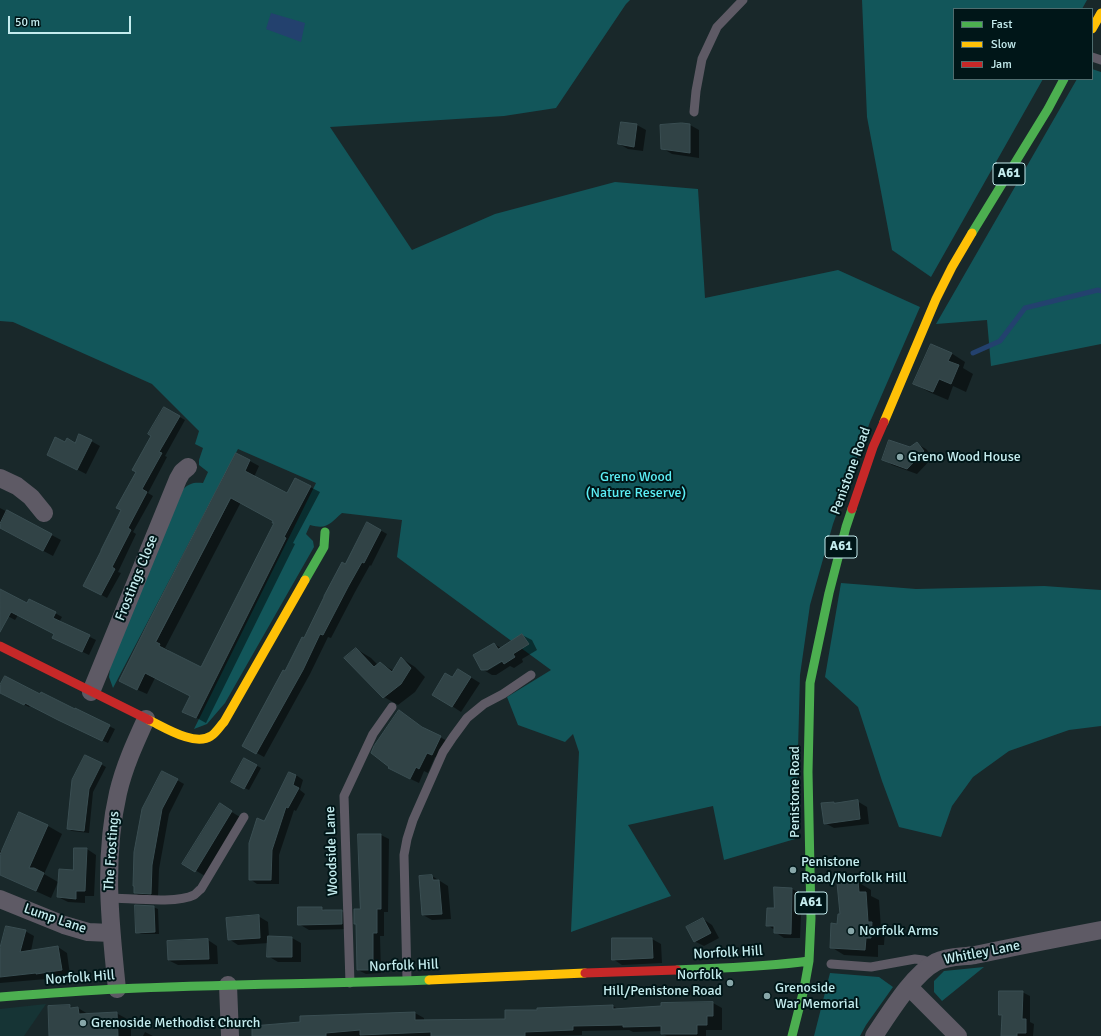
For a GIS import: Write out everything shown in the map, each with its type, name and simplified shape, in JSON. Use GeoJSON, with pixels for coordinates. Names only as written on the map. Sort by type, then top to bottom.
{"type":"FeatureCollection","features":[{"type":"Feature","properties":{"kind":"main road"},"geometry":{"type":"LineString","coordinates":[[1093,27],[1101,13]]}},
{"type":"Feature","properties":{"kind":"main road","name":"Penistone Road"},"geometry":{"type":"LineString","coordinates":[[809,961],[811,918],[808,809],[810,683],[829,593],[846,527],[873,447],[936,299],[952,267],[1048,109],[1063,80]]}},
{"type":"Feature","properties":{"kind":"main road"},"geometry":{"type":"LineString","coordinates":[[0,646],[185,737],[205,739],[212,736],[224,722],[324,547],[325,532]]}},
{"type":"Feature","properties":{"kind":"main road","name":"Norfolk Hill"},"geometry":{"type":"LineString","coordinates":[[0,997],[117,989],[743,967],[809,961]]}},
{"type":"Feature","properties":{"kind":"main road","name":"A61"},"geometry":{"type":"LineString","coordinates":[[792,1036],[801,1003],[809,961]]}},
{"type":"Feature","properties":{"kind":"street","name":"Frostings Close"},"geometry":{"type":"LineString","coordinates":[[91,692],[178,479],[182,472],[188,467]]}},
{"type":"Feature","properties":{"kind":"street"},"geometry":{"type":"LineString","coordinates":[[0,478],[17,486],[31,497],[44,513]]}},
{"type":"Feature","properties":{"kind":"street","name":"The Frostings"},"geometry":{"type":"LineString","coordinates":[[117,989],[111,933],[109,857],[118,792],[128,759],[146,719]]}},
{"type":"Feature","properties":{"kind":"street","name":"Lump Lane"},"geometry":{"type":"LineString","coordinates":[[0,899],[64,925],[88,932],[111,933]]}},
{"type":"Feature","properties":{"kind":"street","name":"Whitley Lane"},"geometry":{"type":"LineString","coordinates":[[874,1036],[893,1007],[924,971],[936,962],[945,958],[970,956],[1101,930]]}},
{"type":"Feature","properties":{"kind":"street"},"geometry":{"type":"LineString","coordinates":[[228,985],[230,1036]]}},
{"type":"Feature","properties":{"kind":"street"},"geometry":{"type":"LineString","coordinates":[[909,988],[958,1036]]}},
{"type":"Feature","properties":{"kind":"lane"},"geometry":{"type":"LineString","coordinates":[[694,112],[702,59],[717,27],[743,0]]}},
{"type":"Feature","properties":{"kind":"lane"},"geometry":{"type":"LineString","coordinates":[[407,980],[404,855],[412,820],[443,752],[467,718],[484,704],[531,676]]}},
{"type":"Feature","properties":{"kind":"lane","name":"Woodside Lane"},"geometry":{"type":"LineString","coordinates":[[350,982],[344,796],[373,734],[392,707]]}},
{"type":"Feature","properties":{"kind":"lane"},"geometry":{"type":"LineString","coordinates":[[109,898],[173,900],[195,895],[201,889],[244,817]]}},
{"type":"Feature","properties":{"kind":"lane"},"geometry":{"type":"LineString","coordinates":[[831,964],[871,967],[915,959],[936,962]]}},
{"type":"Feature","properties":{"kind":"shaded area"},"geometry":{"type":"Polygon","coordinates":[[[271,13],[305,23],[301,42],[266,29],[271,13]]]}},
{"type":"Feature","properties":{"kind":"shaded area"},"geometry":{"type":"Polygon","coordinates":[[[46,1004],[24,1036],[0,1036],[0,1009],[46,1004]]]}},
{"type":"Feature","properties":{"kind":"green space","name":"Greno Wood (Nature Reserve)"},"geometry":{"type":"Polygon","coordinates":[[[0,0],[630,0],[556,108],[504,116],[330,127],[412,250],[495,214],[615,182],[698,189],[705,298],[838,270],[920,307],[870,422],[833,524],[810,605],[800,675],[795,839],[724,860],[713,806],[628,825],[671,896],[571,932],[579,752],[573,734],[565,742],[518,725],[507,697],[551,670],[397,557],[402,520],[342,513],[328,525],[321,527],[310,525],[306,534],[313,541],[314,547],[225,703],[207,724],[194,729],[316,483],[238,449],[113,688],[109,677],[111,660],[183,489],[192,483],[203,483],[208,472],[199,465],[203,448],[195,444],[199,431],[152,384],[13,322],[0,321],[0,0]]]}},
{"type":"Feature","properties":{"kind":"green space"},"geometry":{"type":"Polygon","coordinates":[[[862,0],[1087,0],[1083,8],[953,8],[953,80],[1042,80],[931,277],[892,250],[867,117],[862,0]]]}},
{"type":"Feature","properties":{"kind":"green space"},"geometry":{"type":"Polygon","coordinates":[[[1093,69],[1101,72],[1101,344],[991,366],[987,320],[936,324],[1076,80],[1093,80],[1093,69]]]}},
{"type":"Feature","properties":{"kind":"green space"},"geometry":{"type":"Polygon","coordinates":[[[841,583],[916,589],[1044,586],[1101,590],[1101,726],[1069,730],[1009,751],[973,777],[952,806],[941,837],[899,827],[882,781],[858,707],[825,677],[841,583]]]}},
{"type":"Feature","properties":{"kind":"green space"},"geometry":{"type":"Polygon","coordinates":[[[984,967],[942,1001],[934,992],[934,981],[944,971],[984,967]]]}},
{"type":"Feature","properties":{"kind":"green space"},"geometry":{"type":"Polygon","coordinates":[[[830,973],[879,977],[893,987],[860,1036],[814,1036],[830,973]]]}},
{"type":"Feature","properties":{"kind":"building"},"geometry":{"type":"Polygon","coordinates":[[[621,122],[637,124],[634,147],[618,144],[621,122]]]}},
{"type":"Feature","properties":{"kind":"building"},"geometry":{"type":"Polygon","coordinates":[[[682,123],[690,124],[690,153],[661,149],[660,125],[682,123]]]}},
{"type":"Feature","properties":{"kind":"building"},"geometry":{"type":"Polygon","coordinates":[[[931,344],[952,353],[948,361],[959,365],[951,384],[939,379],[933,392],[913,384],[931,344]]]}},
{"type":"Feature","properties":{"kind":"building"},"geometry":{"type":"Polygon","coordinates":[[[164,407],[180,416],[159,452],[162,453],[142,489],[147,492],[128,528],[131,530],[112,567],[115,569],[101,595],[83,586],[121,510],[116,508],[136,472],[132,470],[151,436],[148,434],[164,407]]]}},
{"type":"Feature","properties":{"kind":"building"},"geometry":{"type":"Polygon","coordinates":[[[79,434],[92,440],[77,470],[47,455],[55,437],[65,442],[67,438],[75,443],[79,434]]]}},
{"type":"Feature","properties":{"kind":"building","name":"Greno Wood House"},"geometry":{"type":"Polygon","coordinates":[[[889,440],[910,447],[917,442],[924,451],[907,469],[882,460],[889,440]]]}},
{"type":"Feature","properties":{"kind":"building"},"geometry":{"type":"Polygon","coordinates":[[[236,453],[250,460],[245,471],[287,493],[295,478],[311,486],[284,537],[286,538],[196,718],[182,712],[190,696],[145,673],[137,690],[119,681],[236,453]],[[231,498],[156,642],[160,644],[159,646],[201,667],[274,523],[272,523],[273,521],[231,498]]]}},
{"type":"Feature","properties":{"kind":"building"},"geometry":{"type":"Polygon","coordinates":[[[7,510],[52,534],[43,551],[0,528],[0,524],[7,510]]]}},
{"type":"Feature","properties":{"kind":"building"},"geometry":{"type":"Polygon","coordinates":[[[367,522],[381,530],[364,563],[362,562],[348,587],[323,635],[320,634],[303,670],[256,754],[242,746],[283,670],[285,671],[302,637],[304,638],[342,562],[345,564],[367,522]]]}},
{"type":"Feature","properties":{"kind":"building"},"geometry":{"type":"Polygon","coordinates":[[[0,589],[27,603],[29,599],[56,612],[53,618],[90,635],[82,652],[52,638],[54,634],[11,612],[0,632],[0,589]]]}},
{"type":"Feature","properties":{"kind":"building"},"geometry":{"type":"Polygon","coordinates":[[[522,634],[529,644],[513,654],[515,657],[504,664],[502,661],[487,670],[481,670],[473,655],[494,643],[498,649],[522,634]]]}},
{"type":"Feature","properties":{"kind":"building"},"geometry":{"type":"Polygon","coordinates":[[[356,648],[374,667],[380,662],[392,672],[401,657],[411,668],[401,684],[383,698],[344,658],[356,648]]]}},
{"type":"Feature","properties":{"kind":"building"},"geometry":{"type":"Polygon","coordinates":[[[458,669],[471,677],[452,707],[432,695],[445,673],[452,677],[458,669]]]}},
{"type":"Feature","properties":{"kind":"building"},"geometry":{"type":"Polygon","coordinates":[[[5,676],[40,694],[41,692],[110,725],[102,741],[25,703],[24,705],[0,693],[0,685],[5,676]]]}},
{"type":"Feature","properties":{"kind":"building"},"geometry":{"type":"Polygon","coordinates":[[[399,710],[422,727],[441,736],[432,755],[427,753],[419,769],[416,767],[410,779],[388,768],[389,767],[371,753],[374,746],[399,710]]]}},
{"type":"Feature","properties":{"kind":"building"},"geometry":{"type":"Polygon","coordinates":[[[85,755],[102,763],[89,789],[84,831],[67,829],[72,780],[85,755]]]}},
{"type":"Feature","properties":{"kind":"building"},"geometry":{"type":"Polygon","coordinates":[[[244,758],[257,765],[244,789],[231,782],[244,758]]]}},
{"type":"Feature","properties":{"kind":"building"},"geometry":{"type":"Polygon","coordinates":[[[162,771],[178,779],[162,809],[152,865],[151,894],[134,893],[134,852],[142,809],[162,771]]]}},
{"type":"Feature","properties":{"kind":"building"},"geometry":{"type":"Polygon","coordinates":[[[289,772],[296,775],[293,785],[299,788],[288,808],[286,807],[272,850],[271,880],[249,880],[249,843],[257,818],[264,821],[289,772]]]}},
{"type":"Feature","properties":{"kind":"building"},"geometry":{"type":"Polygon","coordinates":[[[858,800],[860,819],[824,824],[821,803],[858,800]]]}},
{"type":"Feature","properties":{"kind":"building"},"geometry":{"type":"Polygon","coordinates":[[[220,803],[232,811],[195,872],[182,864],[220,803]]]}},
{"type":"Feature","properties":{"kind":"building"},"geometry":{"type":"Polygon","coordinates":[[[19,812],[48,825],[29,868],[34,868],[44,873],[36,891],[0,875],[0,855],[19,812]]]}},
{"type":"Feature","properties":{"kind":"building"},"geometry":{"type":"Polygon","coordinates":[[[358,834],[381,834],[381,909],[377,909],[377,933],[373,933],[373,970],[357,970],[356,924],[354,924],[354,909],[360,909],[358,834]]]}},
{"type":"Feature","properties":{"kind":"building"},"geometry":{"type":"Polygon","coordinates":[[[74,848],[87,848],[85,891],[76,891],[76,899],[57,897],[59,869],[73,870],[74,848]]]}},
{"type":"Feature","properties":{"kind":"building"},"geometry":{"type":"Polygon","coordinates":[[[432,875],[433,880],[439,880],[442,914],[422,915],[419,876],[432,875]]]}},
{"type":"Feature","properties":{"kind":"building"},"geometry":{"type":"Polygon","coordinates":[[[858,881],[859,892],[866,892],[868,922],[872,922],[871,938],[866,938],[865,950],[830,948],[831,923],[837,924],[838,914],[840,914],[837,883],[858,881]]]}},
{"type":"Feature","properties":{"kind":"building"},"geometry":{"type":"Polygon","coordinates":[[[774,887],[792,888],[791,934],[774,933],[774,926],[766,926],[767,908],[774,908],[774,887]]]}},
{"type":"Feature","properties":{"kind":"building"},"geometry":{"type":"Polygon","coordinates":[[[135,905],[154,906],[155,932],[136,933],[135,905]]]}},
{"type":"Feature","properties":{"kind":"building"},"geometry":{"type":"Polygon","coordinates":[[[298,907],[322,907],[322,910],[342,910],[342,924],[298,925],[298,907]]]}},
{"type":"Feature","properties":{"kind":"building"},"geometry":{"type":"Polygon","coordinates":[[[259,915],[260,938],[228,940],[226,918],[259,915]]]}},
{"type":"Feature","properties":{"kind":"building"},"geometry":{"type":"Polygon","coordinates":[[[703,918],[711,933],[694,942],[686,927],[703,918]]]}},
{"type":"Feature","properties":{"kind":"building"},"geometry":{"type":"Polygon","coordinates":[[[6,926],[26,930],[20,952],[58,946],[62,970],[0,977],[0,948],[6,926]]]}},
{"type":"Feature","properties":{"kind":"building"},"geometry":{"type":"Polygon","coordinates":[[[268,936],[292,937],[292,957],[267,957],[268,936]]]}},
{"type":"Feature","properties":{"kind":"building"},"geometry":{"type":"Polygon","coordinates":[[[612,938],[652,938],[653,958],[612,960],[612,938]]]}},
{"type":"Feature","properties":{"kind":"building"},"geometry":{"type":"Polygon","coordinates":[[[208,939],[209,959],[168,960],[167,941],[208,939]]]}},
{"type":"Feature","properties":{"kind":"building"},"geometry":{"type":"Polygon","coordinates":[[[999,991],[1023,991],[1022,1019],[1026,1019],[1026,1033],[1017,1033],[1017,1036],[1001,1036],[1002,1015],[999,1015],[999,991]]]}},
{"type":"Feature","properties":{"kind":"building"},"geometry":{"type":"Polygon","coordinates":[[[713,1002],[713,1016],[707,1016],[707,1025],[697,1025],[697,1034],[661,1034],[661,1026],[623,1027],[623,1025],[573,1026],[573,1030],[525,1032],[525,1036],[431,1036],[431,1032],[360,1035],[360,1030],[326,1033],[326,1036],[252,1036],[252,1026],[300,1022],[300,1016],[415,1012],[415,1020],[505,1019],[505,1010],[537,1010],[537,1008],[613,1005],[613,1009],[661,1006],[661,1003],[713,1002]]]}},
{"type":"Feature","properties":{"kind":"building","name":"Grenoside Methodist Church"},"geometry":{"type":"Polygon","coordinates":[[[70,1005],[70,1008],[78,1007],[79,1014],[117,1012],[118,1036],[49,1036],[48,1006],[70,1005]]]}},
{"type":"Feature","properties":{"kind":"waterway"},"geometry":{"type":"LineString","coordinates":[[973,353],[1000,341],[1025,308],[1098,290],[1101,291]]}},
{"type":"Feature","properties":{"kind":"traffic: fast"},"geometry":{"type":"LineString","coordinates":[[972,233],[1048,109],[1063,80]]}},
{"type":"Feature","properties":{"kind":"traffic: fast"},"geometry":{"type":"LineString","coordinates":[[792,1036],[804,989],[809,961],[811,918],[808,772],[810,683],[829,593],[852,509]]}},
{"type":"Feature","properties":{"kind":"traffic: fast"},"geometry":{"type":"LineString","coordinates":[[305,580],[324,547],[325,532]]}},
{"type":"Feature","properties":{"kind":"traffic: fast"},"geometry":{"type":"LineString","coordinates":[[677,970],[760,966],[809,961]]}},
{"type":"Feature","properties":{"kind":"traffic: fast"},"geometry":{"type":"LineString","coordinates":[[0,997],[157,987],[429,980]]}},
{"type":"Feature","properties":{"kind":"traffic: slow"},"geometry":{"type":"LineString","coordinates":[[1093,27],[1101,13]]}},
{"type":"Feature","properties":{"kind":"traffic: slow"},"geometry":{"type":"LineString","coordinates":[[884,422],[936,299],[952,267],[972,233]]}},
{"type":"Feature","properties":{"kind":"traffic: slow"},"geometry":{"type":"LineString","coordinates":[[149,720],[188,738],[204,739],[213,735],[224,722],[305,580]]}},
{"type":"Feature","properties":{"kind":"traffic: slow"},"geometry":{"type":"LineString","coordinates":[[429,980],[585,973]]}},
{"type":"Feature","properties":{"kind":"traffic: jam"},"geometry":{"type":"LineString","coordinates":[[852,509],[873,447],[884,422]]}},
{"type":"Feature","properties":{"kind":"traffic: jam"},"geometry":{"type":"LineString","coordinates":[[0,646],[149,720]]}},
{"type":"Feature","properties":{"kind":"traffic: jam"},"geometry":{"type":"LineString","coordinates":[[585,973],[677,970]]}},
{"type":"Feature","properties":{"kind":"place","name":"Greno Wood House"},"geometry":{"type":"Point","coordinates":[900,457]}},
{"type":"Feature","properties":{"kind":"place","name":"Penistone Road/Norfolk Hill"},"geometry":{"type":"Point","coordinates":[793,870]}},
{"type":"Feature","properties":{"kind":"place","name":"Norfolk Arms"},"geometry":{"type":"Point","coordinates":[851,931]}},
{"type":"Feature","properties":{"kind":"place","name":"Norfolk Hill/Penistone Road"},"geometry":{"type":"Point","coordinates":[730,983]}},
{"type":"Feature","properties":{"kind":"place","name":"Grenoside War Memorial"},"geometry":{"type":"Point","coordinates":[767,996]}},
{"type":"Feature","properties":{"kind":"place","name":"Grenoside Methodist Church"},"geometry":{"type":"Point","coordinates":[83,1023]}}]}
